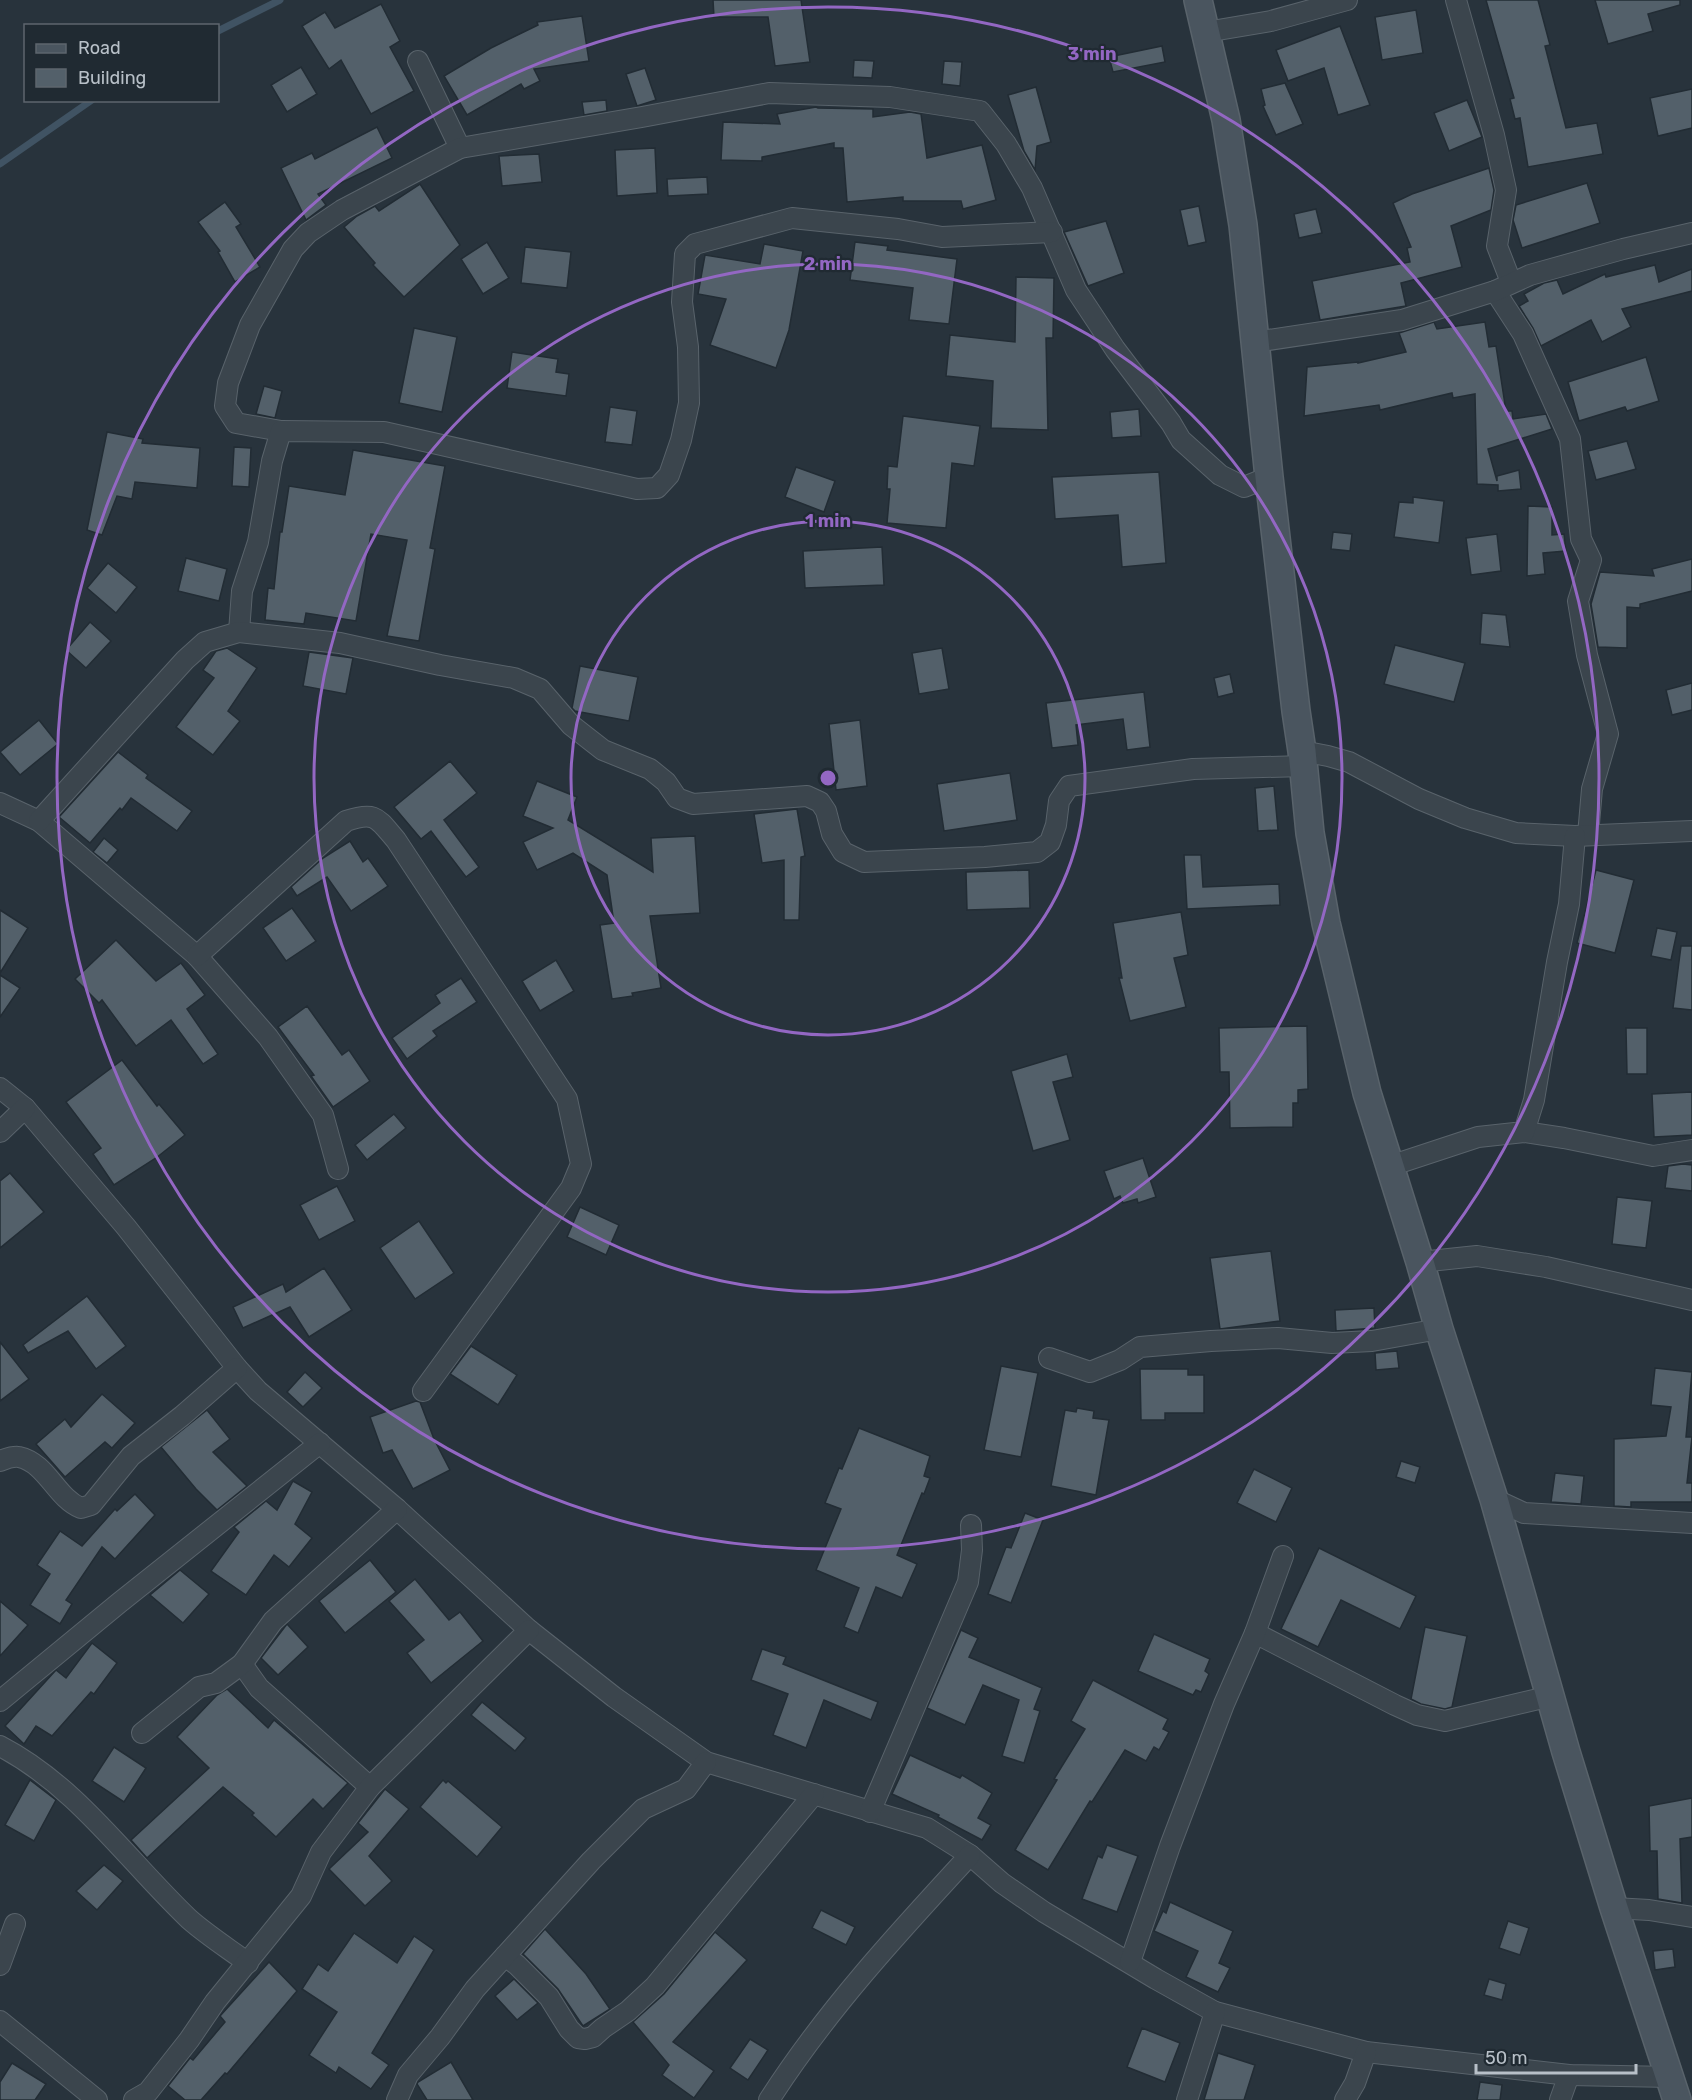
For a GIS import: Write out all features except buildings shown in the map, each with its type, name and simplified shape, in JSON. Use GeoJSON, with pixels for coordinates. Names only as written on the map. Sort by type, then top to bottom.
{"type":"FeatureCollection","features":[{"type":"Feature","properties":{"kind":"main road"},"geometry":{"type":"LineString","coordinates":[[1198,0],[1226,120],[1243,225],[1310,833],[1326,923],[1367,1093],[1494,1499],[1614,1908],[1674,2088]]}},
{"type":"Feature","properties":{"kind":"street"},"geometry":{"type":"LineString","coordinates":[[1206,32],[1271,21],[1347,0]]}},
{"type":"Feature","properties":{"kind":"street"},"geometry":{"type":"LineString","coordinates":[[1456,0],[1494,135],[1506,190],[1497,246],[1503,287],[1570,440],[1581,539],[1591,560],[1578,601],[1587,655],[1608,734],[1581,835],[1534,1100],[1524,1132]]}},
{"type":"Feature","properties":{"kind":"street"},"geometry":{"type":"LineString","coordinates":[[418,61],[460,148]]}},
{"type":"Feature","properties":{"kind":"street"},"geometry":{"type":"LineString","coordinates":[[1052,232],[942,237],[898,229],[792,218],[695,244],[686,254],[682,302],[688,347],[689,403],[681,440],[669,475],[657,488],[637,489],[384,432],[281,431],[236,423],[225,406],[228,383],[250,325],[293,249],[308,233],[342,210],[460,148],[769,93],[890,97],[980,111],[1006,144],[1032,188],[1052,232],[1076,290],[1115,348],[1172,423],[1181,440],[1220,475],[1244,487],[1269,477]]}},
{"type":"Feature","properties":{"kind":"street"},"geometry":{"type":"LineString","coordinates":[[1256,342],[1402,320],[1503,287],[1530,275],[1623,249],[1692,233]]}},
{"type":"Feature","properties":{"kind":"street"},"geometry":{"type":"LineString","coordinates":[[239,632],[242,591],[258,542],[272,460],[281,431]]}},
{"type":"Feature","properties":{"kind":"street"},"geometry":{"type":"LineString","coordinates":[[39,821],[184,660],[205,642],[239,632],[340,643],[440,665],[514,678],[540,689],[571,725],[603,750],[650,769],[666,782],[677,798],[693,804],[807,796],[820,802],[826,811],[832,834],[843,852],[864,862],[985,857],[1036,852],[1050,842],[1056,825],[1059,801],[1069,786],[1193,769],[1328,756],[1349,762],[1419,799],[1465,818],[1516,833],[1581,835],[1692,831]]}},
{"type":"Feature","properties":{"kind":"street"},"geometry":{"type":"LineString","coordinates":[[0,803],[39,821],[197,956],[268,1037],[323,1115],[338,1169]]}},
{"type":"Feature","properties":{"kind":"street"},"geometry":{"type":"LineString","coordinates":[[197,956],[346,821],[364,815],[376,818],[396,840],[567,1099],[581,1164],[571,1188],[423,1391]]}},
{"type":"Feature","properties":{"kind":"street"},"geometry":{"type":"LineString","coordinates":[[0,1088],[25,1108],[126,1227],[237,1368],[258,1390],[396,1509],[529,1629],[614,1697],[706,1762],[927,1828],[970,1855],[1002,1883],[1044,1912],[1215,2012],[1366,2052],[1674,2088]]}},
{"type":"Feature","properties":{"kind":"street"},"geometry":{"type":"LineString","coordinates":[[0,1132],[25,1108]]}},
{"type":"Feature","properties":{"kind":"street"},"geometry":{"type":"LineString","coordinates":[[1390,1166],[1478,1137],[1524,1132],[1653,1156],[1692,1150]]}},
{"type":"Feature","properties":{"kind":"street"},"geometry":{"type":"LineString","coordinates":[[1420,1262],[1477,1256],[1546,1268],[1692,1300]]}},
{"type":"Feature","properties":{"kind":"street"},"geometry":{"type":"LineString","coordinates":[[1049,1358],[1090,1372],[1120,1360],[1140,1347],[1278,1338],[1332,1342],[1372,1341],[1439,1329]]}},
{"type":"Feature","properties":{"kind":"street"},"geometry":{"type":"LineString","coordinates":[[0,1461],[17,1456],[36,1465],[73,1505],[81,1508],[91,1505],[132,1456],[237,1368]]}},
{"type":"Feature","properties":{"kind":"street"},"geometry":{"type":"LineString","coordinates":[[0,1701],[119,1602],[320,1443]]}},
{"type":"Feature","properties":{"kind":"street"},"geometry":{"type":"LineString","coordinates":[[1494,1499],[1524,1513],[1692,1523]]}},
{"type":"Feature","properties":{"kind":"street"},"geometry":{"type":"LineString","coordinates":[[142,1733],[199,1687],[216,1683],[242,1664],[273,1621],[396,1509]]}},
{"type":"Feature","properties":{"kind":"street"},"geometry":{"type":"LineString","coordinates":[[870,1812],[968,1582],[972,1550],[971,1526]]}},
{"type":"Feature","properties":{"kind":"street"},"geometry":{"type":"LineString","coordinates":[[1130,1962],[1211,1737],[1255,1633],[1283,1556]]}},
{"type":"Feature","properties":{"kind":"street"},"geometry":{"type":"LineString","coordinates":[[134,2100],[148,2092],[189,2040],[215,2002],[301,1896],[321,1852],[370,1787],[529,1629]]}},
{"type":"Feature","properties":{"kind":"street"},"geometry":{"type":"LineString","coordinates":[[1255,1633],[1395,1705],[1418,1715],[1445,1721],[1551,1696]]}},
{"type":"Feature","properties":{"kind":"street"},"geometry":{"type":"LineString","coordinates":[[242,1664],[259,1688],[370,1787]]}},
{"type":"Feature","properties":{"kind":"street"},"geometry":{"type":"LineString","coordinates":[[0,1746],[40,1770],[72,1796],[190,1920],[248,1963]]}},
{"type":"Feature","properties":{"kind":"street"},"geometry":{"type":"LineString","coordinates":[[397,2100],[408,2075],[440,2037],[475,1989],[591,1861],[644,1809],[686,1789],[706,1762]]}},
{"type":"Feature","properties":{"kind":"street"},"geometry":{"type":"LineString","coordinates":[[505,1956],[549,1997],[569,2029],[578,2038],[593,2037],[628,2011],[655,1986],[814,1794]]}},
{"type":"Feature","properties":{"kind":"street"},"geometry":{"type":"LineString","coordinates":[[769,2100],[805,2048],[873,1960],[970,1855]]}},
{"type":"Feature","properties":{"kind":"street"},"geometry":{"type":"LineString","coordinates":[[1614,1908],[1649,1910],[1692,1917]]}},
{"type":"Feature","properties":{"kind":"street"},"geometry":{"type":"LineString","coordinates":[[0,1965],[15,1924]]}},
{"type":"Feature","properties":{"kind":"street"},"geometry":{"type":"LineString","coordinates":[[1187,2100],[1215,2012]]}},
{"type":"Feature","properties":{"kind":"street"},"geometry":{"type":"LineString","coordinates":[[0,2021],[97,2100]]}},
{"type":"Feature","properties":{"kind":"street"},"geometry":{"type":"LineString","coordinates":[[1345,2100],[1355,2083],[1366,2052]]}},
{"type":"Feature","properties":{"kind":"street"},"geometry":{"type":"LineString","coordinates":[[1560,2100],[1569,2075]]}},
{"type":"Feature","properties":{"kind":"waterway"},"geometry":{"type":"LineString","coordinates":[[219,30],[280,0]]}},
{"type":"Feature","properties":{"kind":"waterway"},"geometry":{"type":"LineString","coordinates":[[0,164],[89,102]]}}]}
